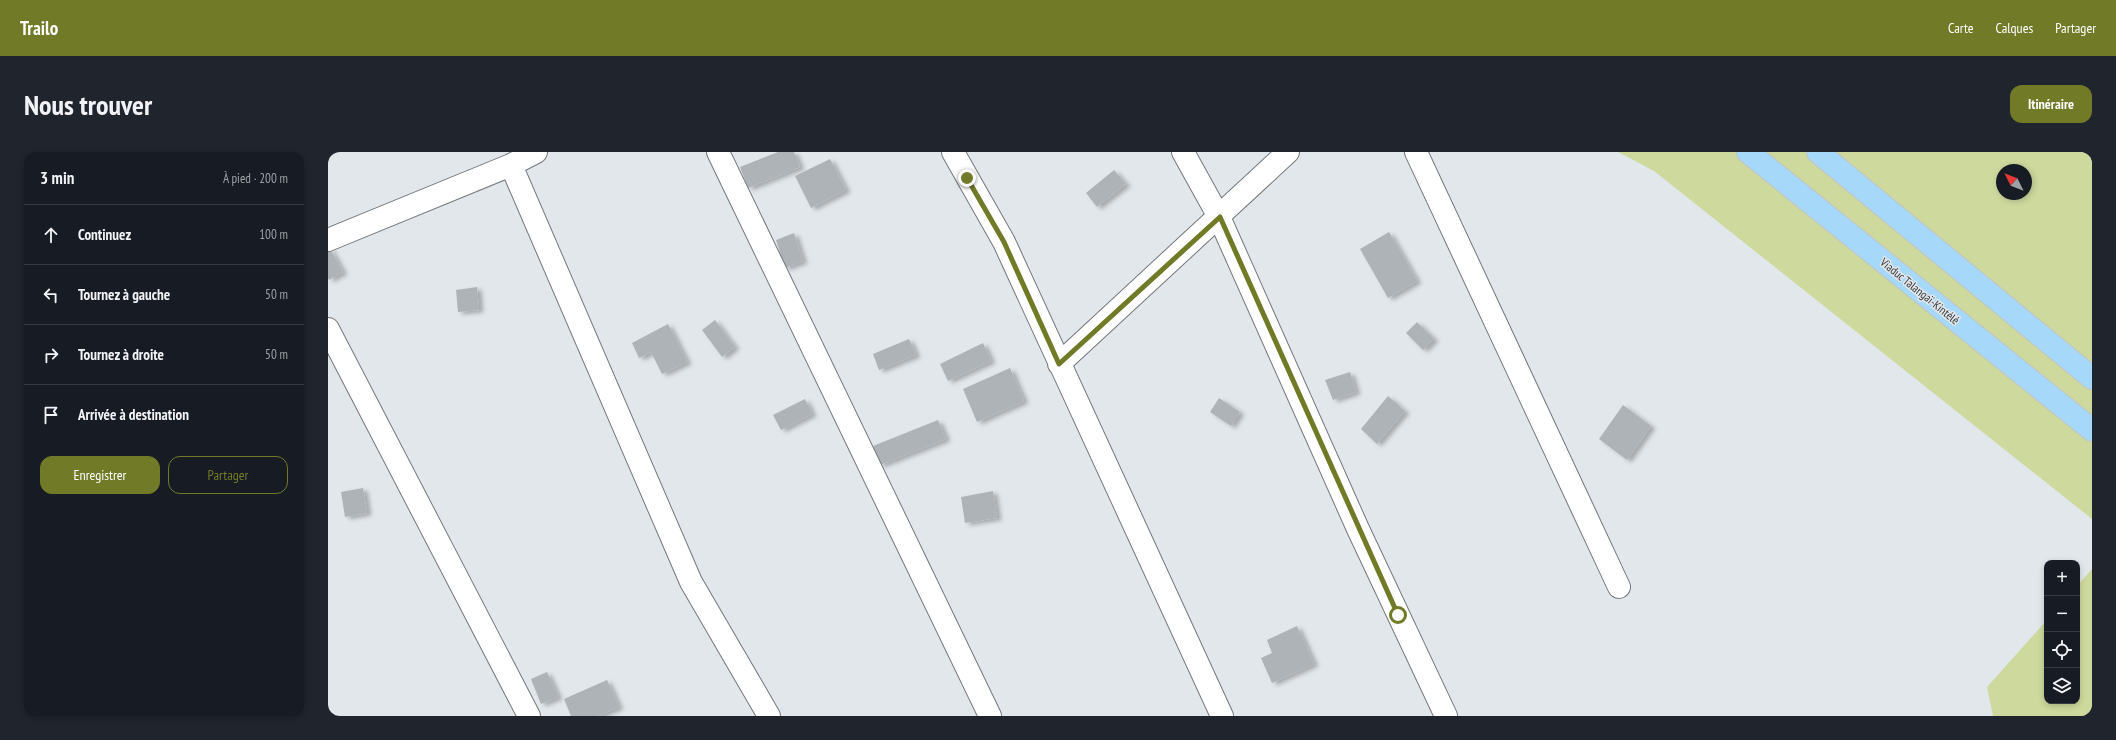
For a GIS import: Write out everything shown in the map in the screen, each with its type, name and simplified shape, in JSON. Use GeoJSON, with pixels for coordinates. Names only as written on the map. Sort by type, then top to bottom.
{"type":"FeatureCollection","features":[{"type":"Feature","properties":{"kind":"highway","name":"Viaduc Talangaï-Kintélé"},"geometry":{"type":"LineString","coordinates":[[1748,152],[2092,430]]}},
{"type":"Feature","properties":{"kind":"highway"},"geometry":{"type":"LineString","coordinates":[[1818,152],[2092,378]]}},
{"type":"Feature","properties":{"kind":"street"},"geometry":{"type":"LineString","coordinates":[[328,240],[511,165],[536,152]]}},
{"type":"Feature","properties":{"kind":"street"},"geometry":{"type":"LineString","coordinates":[[718,152],[990,716]]}},
{"type":"Feature","properties":{"kind":"street"},"geometry":{"type":"LineString","coordinates":[[953,152],[1004,242],[1222,716]]}},
{"type":"Feature","properties":{"kind":"street"},"geometry":{"type":"LineString","coordinates":[[1183,152],[1220,217],[1358,529],[1446,716]]}},
{"type":"Feature","properties":{"kind":"street"},"geometry":{"type":"LineString","coordinates":[[1059,364],[1220,217],[1288,152]]}},
{"type":"Feature","properties":{"kind":"street"},"geometry":{"type":"LineString","coordinates":[[1416,152],[1619,587]]}},
{"type":"Feature","properties":{"kind":"street"},"geometry":{"type":"LineString","coordinates":[[511,165],[691,582],[769,716]]}},
{"type":"Feature","properties":{"kind":"street"},"geometry":{"type":"LineString","coordinates":[[328,329],[528,716]]}},
{"type":"Feature","properties":{"kind":"green space"},"geometry":{"type":"Polygon","coordinates":[[[1618,152],[2092,152],[2092,519],[1654,171],[1618,152]]]}},
{"type":"Feature","properties":{"kind":"green space"},"geometry":{"type":"Polygon","coordinates":[[[2092,569],[2092,716],[1993,716],[1987,687],[2044,623],[2044,704],[2080,704],[2080,583],[2092,569]]]}},
{"type":"Feature","properties":{"kind":"building"},"geometry":{"type":"Polygon","coordinates":[[[778,152],[794,152],[800,167],[748,188],[740,167],[778,152]]]}},
{"type":"Feature","properties":{"kind":"building"},"geometry":{"type":"Polygon","coordinates":[[[830,159],[846,190],[811,208],[795,176],[830,159]]]}},
{"type":"Feature","properties":{"kind":"building"},"geometry":{"type":"Polygon","coordinates":[[[1114,170],[1126,184],[1097,207],[1086,193],[1114,170]]]}},
{"type":"Feature","properties":{"kind":"building"},"geometry":{"type":"Polygon","coordinates":[[[1389,232],[1417,281],[1388,298],[1360,249],[1389,232]]]}},
{"type":"Feature","properties":{"kind":"building"},"geometry":{"type":"Polygon","coordinates":[[[794,233],[803,261],[785,268],[776,240],[794,233]]]}},
{"type":"Feature","properties":{"kind":"building"},"geometry":{"type":"Polygon","coordinates":[[[328,245],[343,272],[329,280],[328,278],[328,245]]]}},
{"type":"Feature","properties":{"kind":"building"},"geometry":{"type":"Polygon","coordinates":[[[477,287],[479,310],[458,312],[456,290],[477,287]]]}},
{"type":"Feature","properties":{"kind":"building"},"geometry":{"type":"Polygon","coordinates":[[[715,320],[735,347],[722,357],[702,330],[715,320]]]}},
{"type":"Feature","properties":{"kind":"building"},"geometry":{"type":"Polygon","coordinates":[[[1417,322],[1434,339],[1423,350],[1406,333],[1417,322]]]}},
{"type":"Feature","properties":{"kind":"building"},"geometry":{"type":"Polygon","coordinates":[[[668,324],[687,362],[662,374],[651,352],[639,358],[632,343],[668,324]]]}},
{"type":"Feature","properties":{"kind":"building"},"geometry":{"type":"Polygon","coordinates":[[[909,339],[916,355],[879,370],[873,354],[909,339]]]}},
{"type":"Feature","properties":{"kind":"building"},"geometry":{"type":"Polygon","coordinates":[[[983,343],[991,361],[948,381],[940,364],[983,343]]]}},
{"type":"Feature","properties":{"kind":"building"},"geometry":{"type":"Polygon","coordinates":[[[1010,368],[1024,401],[977,422],[963,389],[1010,368]]]}},
{"type":"Feature","properties":{"kind":"building"},"geometry":{"type":"Polygon","coordinates":[[[1350,372],[1356,392],[1333,400],[1325,380],[1350,372]]]}},
{"type":"Feature","properties":{"kind":"building"},"geometry":{"type":"Polygon","coordinates":[[[1388,396],[1405,411],[1377,444],[1361,429],[1388,396]]]}},
{"type":"Feature","properties":{"kind":"building"},"geometry":{"type":"Polygon","coordinates":[[[1219,398],[1240,412],[1231,426],[1210,412],[1219,398]]]}},
{"type":"Feature","properties":{"kind":"building"},"geometry":{"type":"Polygon","coordinates":[[[805,399],[812,414],[781,430],[773,415],[805,399]]]}},
{"type":"Feature","properties":{"kind":"building"},"geometry":{"type":"Polygon","coordinates":[[[1623,405],[1651,426],[1627,460],[1599,439],[1623,405]]]}},
{"type":"Feature","properties":{"kind":"building"},"geometry":{"type":"Polygon","coordinates":[[[938,420],[946,439],[880,465],[873,446],[938,420]]]}},
{"type":"Feature","properties":{"kind":"building"},"geometry":{"type":"Polygon","coordinates":[[[363,488],[367,513],[345,517],[341,492],[363,488]]]}},
{"type":"Feature","properties":{"kind":"building"},"geometry":{"type":"Polygon","coordinates":[[[993,491],[997,518],[965,523],[961,497],[993,491]]]}},
{"type":"Feature","properties":{"kind":"building"},"geometry":{"type":"Polygon","coordinates":[[[1297,626],[1314,664],[1272,683],[1261,658],[1272,653],[1267,640],[1297,626]]]}},
{"type":"Feature","properties":{"kind":"building"},"geometry":{"type":"Polygon","coordinates":[[[547,672],[558,697],[541,704],[531,679],[547,672]]]}},
{"type":"Feature","properties":{"kind":"building"},"geometry":{"type":"Polygon","coordinates":[[[607,680],[619,707],[598,716],[571,716],[564,699],[607,680]]]}},
{"type":"Feature","properties":{"kind":"route"},"geometry":{"type":"LineString","coordinates":[[967,178],[1004,242],[1059,364],[1220,217],[1358,529],[1398,615]]}}]}
